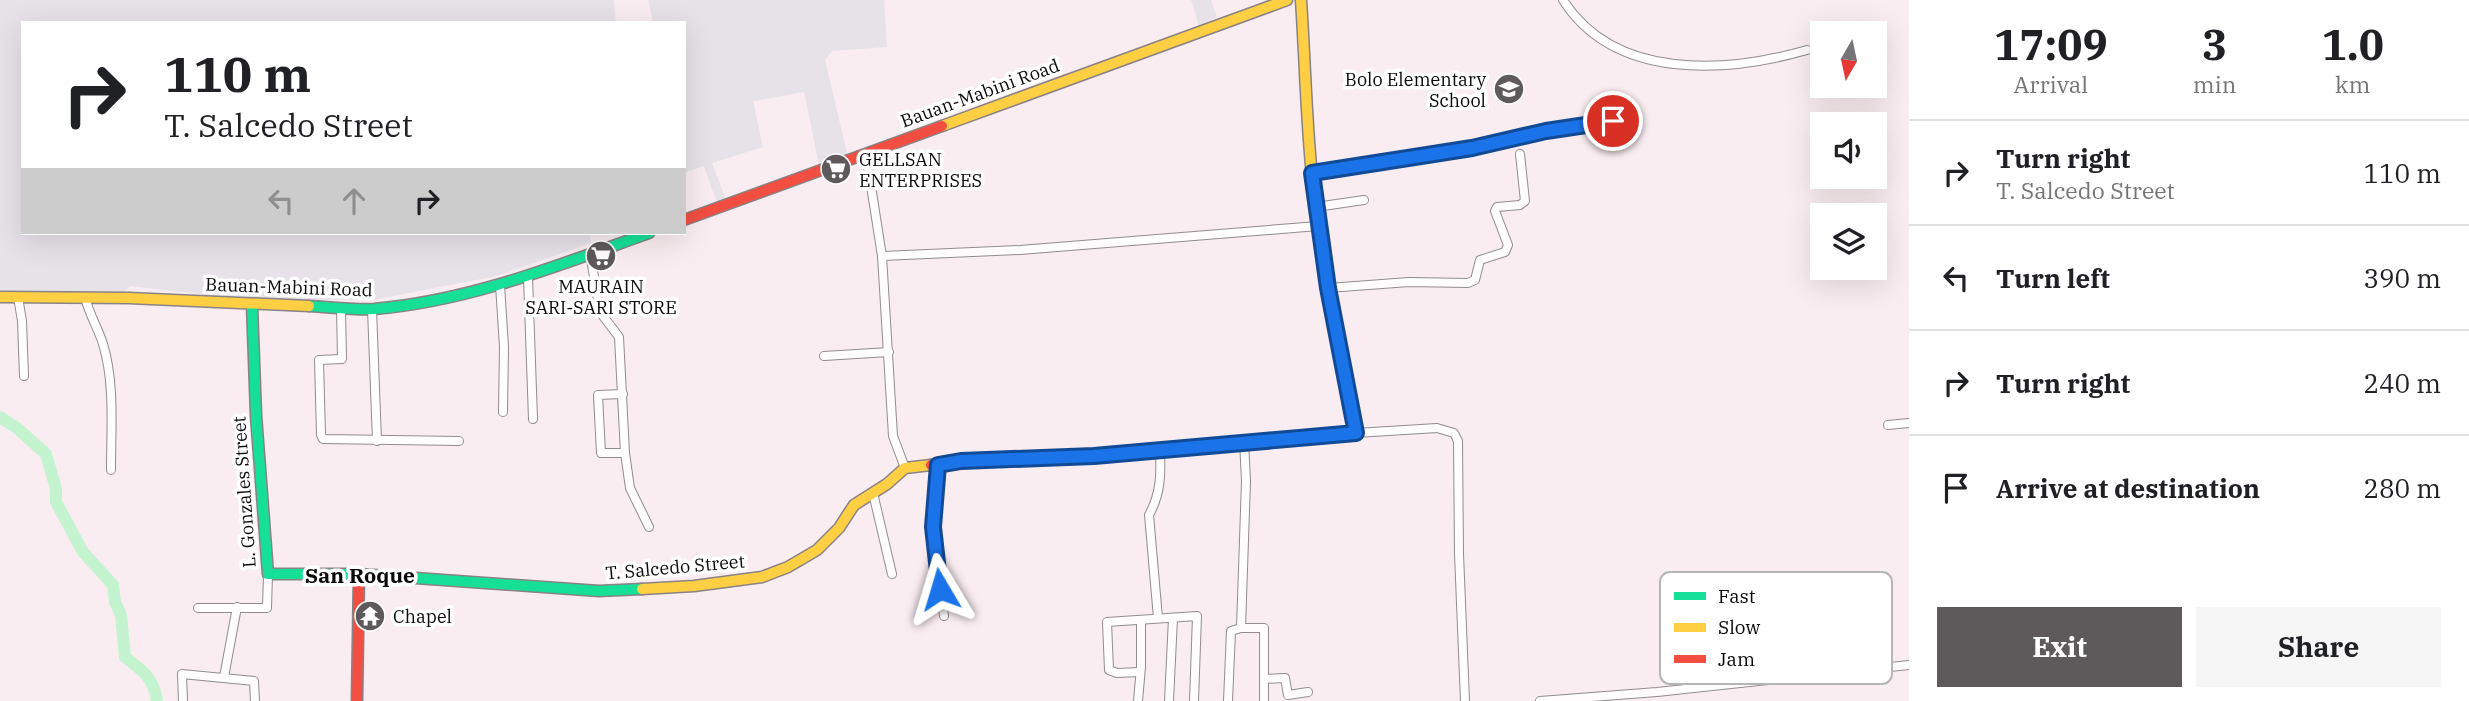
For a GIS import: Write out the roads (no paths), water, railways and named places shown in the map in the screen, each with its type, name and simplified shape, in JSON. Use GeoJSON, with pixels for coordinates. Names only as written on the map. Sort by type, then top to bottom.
{"type":"FeatureCollection","features":[{"type":"Feature","properties":{"kind":"street","name":"Bauan-Mabini Road"},"geometry":{"type":"LineString","coordinates":[[686,219],[1287,0]]}},
{"type":"Feature","properties":{"kind":"street"},"geometry":{"type":"LineString","coordinates":[[1301,0],[1318,226],[1356,433]]}},
{"type":"Feature","properties":{"kind":"street"},"geometry":{"type":"LineString","coordinates":[[1563,0],[1591,31],[1619,49],[1662,63],[1680,66],[1741,65],[1807,50]]}},
{"type":"Feature","properties":{"kind":"street"},"geometry":{"type":"LineString","coordinates":[[1312,173],[1472,148],[1546,131],[1636,117]]}},
{"type":"Feature","properties":{"kind":"street"},"geometry":{"type":"LineString","coordinates":[[866,153],[882,256],[893,436],[905,468],[961,461],[1094,456],[1356,433],[1437,428],[1454,433],[1458,441],[1465,701]]}},
{"type":"Feature","properties":{"kind":"street"},"geometry":{"type":"LineString","coordinates":[[1328,288],[1409,282],[1468,283],[1475,280],[1480,260],[1505,251],[1508,245],[1495,211],[1497,208],[1520,205],[1525,201],[1520,154]]}},
{"type":"Feature","properties":{"kind":"street"},"geometry":{"type":"LineString","coordinates":[[1316,207],[1364,200]]}},
{"type":"Feature","properties":{"kind":"street"},"geometry":{"type":"LineString","coordinates":[[882,256],[1020,250],[1318,226]]}},
{"type":"Feature","properties":{"kind":"street","name":"Bauan-Mabini Road"},"geometry":{"type":"LineString","coordinates":[[0,297],[85,297],[372,309],[444,299],[500,285],[643,235]]}},
{"type":"Feature","properties":{"kind":"street"},"geometry":{"type":"LineString","coordinates":[[590,254],[600,312],[619,337],[625,453],[630,488],[649,527]]}},
{"type":"Feature","properties":{"kind":"street"},"geometry":{"type":"LineString","coordinates":[[528,277],[533,419]]}},
{"type":"Feature","properties":{"kind":"street"},"geometry":{"type":"LineString","coordinates":[[500,285],[503,412]]}},
{"type":"Feature","properties":{"kind":"street"},"geometry":{"type":"LineString","coordinates":[[18,297],[22,321],[24,376]]}},
{"type":"Feature","properties":{"kind":"street"},"geometry":{"type":"LineString","coordinates":[[85,297],[88,311],[103,345],[110,384],[111,470]]}},
{"type":"Feature","properties":{"kind":"street","name":"L. Gonzales Street"},"geometry":{"type":"LineString","coordinates":[[198,608],[267,608],[268,574],[256,415],[252,305]]}},
{"type":"Feature","properties":{"kind":"street"},"geometry":{"type":"LineString","coordinates":[[341,309],[342,359],[319,360],[321,435],[327,440],[459,441]]}},
{"type":"Feature","properties":{"kind":"street"},"geometry":{"type":"LineString","coordinates":[[372,309],[377,441]]}},
{"type":"Feature","properties":{"kind":"street"},"geometry":{"type":"LineString","coordinates":[[824,356],[889,352]]}},
{"type":"Feature","properties":{"kind":"street"},"geometry":{"type":"LineString","coordinates":[[623,394],[597,395],[601,453],[625,453]]}},
{"type":"Feature","properties":{"kind":"street"},"geometry":{"type":"LineString","coordinates":[[1888,425],[1909,423]]}},
{"type":"Feature","properties":{"kind":"street"},"geometry":{"type":"LineString","coordinates":[[1241,628],[1246,481],[1244,441]]}},
{"type":"Feature","properties":{"kind":"street"},"geometry":{"type":"LineString","coordinates":[[1158,618],[1149,515],[1158,500],[1161,480],[1160,450]]}},
{"type":"Feature","properties":{"kind":"street"},"geometry":{"type":"LineString","coordinates":[[938,465],[933,527],[944,616]]}},
{"type":"Feature","properties":{"kind":"street","name":"T. Salcedo Street"},"geometry":{"type":"LineString","coordinates":[[268,574],[359,574],[600,591],[694,586],[762,577],[788,567],[817,550],[839,528],[854,505],[887,485],[905,468]]}},
{"type":"Feature","properties":{"kind":"street"},"geometry":{"type":"LineString","coordinates":[[873,493],[892,574]]}},
{"type":"Feature","properties":{"kind":"street"},"geometry":{"type":"LineString","coordinates":[[357,701],[359,574]]}},
{"type":"Feature","properties":{"kind":"street"},"geometry":{"type":"LineString","coordinates":[[224,677],[236,607]]}},
{"type":"Feature","properties":{"kind":"street"},"geometry":{"type":"LineString","coordinates":[[1140,671],[1117,673],[1109,670],[1107,622],[1197,616],[1194,701]]}},
{"type":"Feature","properties":{"kind":"street"},"geometry":{"type":"LineString","coordinates":[[1168,701],[1173,618]]}},
{"type":"Feature","properties":{"kind":"street"},"geometry":{"type":"LineString","coordinates":[[1138,701],[1140,620]]}},
{"type":"Feature","properties":{"kind":"street"},"geometry":{"type":"LineString","coordinates":[[1227,701],[1231,631],[1241,628],[1264,628],[1264,701]]}},
{"type":"Feature","properties":{"kind":"street"},"geometry":{"type":"LineString","coordinates":[[183,701],[182,674],[254,681],[255,701]]}},
{"type":"Feature","properties":{"kind":"street"},"geometry":{"type":"LineString","coordinates":[[1264,679],[1285,678],[1288,695],[1308,692]]}},
{"type":"Feature","properties":{"kind":"street"},"geometry":{"type":"LineString","coordinates":[[1540,701],[1735,684]]}},
{"type":"Feature","properties":{"kind":"waterway"},"geometry":{"type":"LineString","coordinates":[[0,417],[46,454],[56,489],[56,502],[83,552],[113,585],[115,602],[121,615],[125,657],[150,680],[157,701]]}},
{"type":"Feature","properties":{"kind":"place","name":"Bolo Elementary School"},"geometry":{"type":"Point","coordinates":[1509,89]}},
{"type":"Feature","properties":{"kind":"place","name":"GELLSAN ENTERPRISES"},"geometry":{"type":"Point","coordinates":[836,169]}},
{"type":"Feature","properties":{"kind":"place","name":"MAURAIN SARI-SARI STORE"},"geometry":{"type":"Point","coordinates":[601,256]}},
{"type":"Feature","properties":{"kind":"place","name":"Chapel"},"geometry":{"type":"Point","coordinates":[370,616]}},
{"type":"Feature","properties":{"kind":"district","name":"San Roque"},"geometry":{"type":"Point","coordinates":[360,575]}}]}
